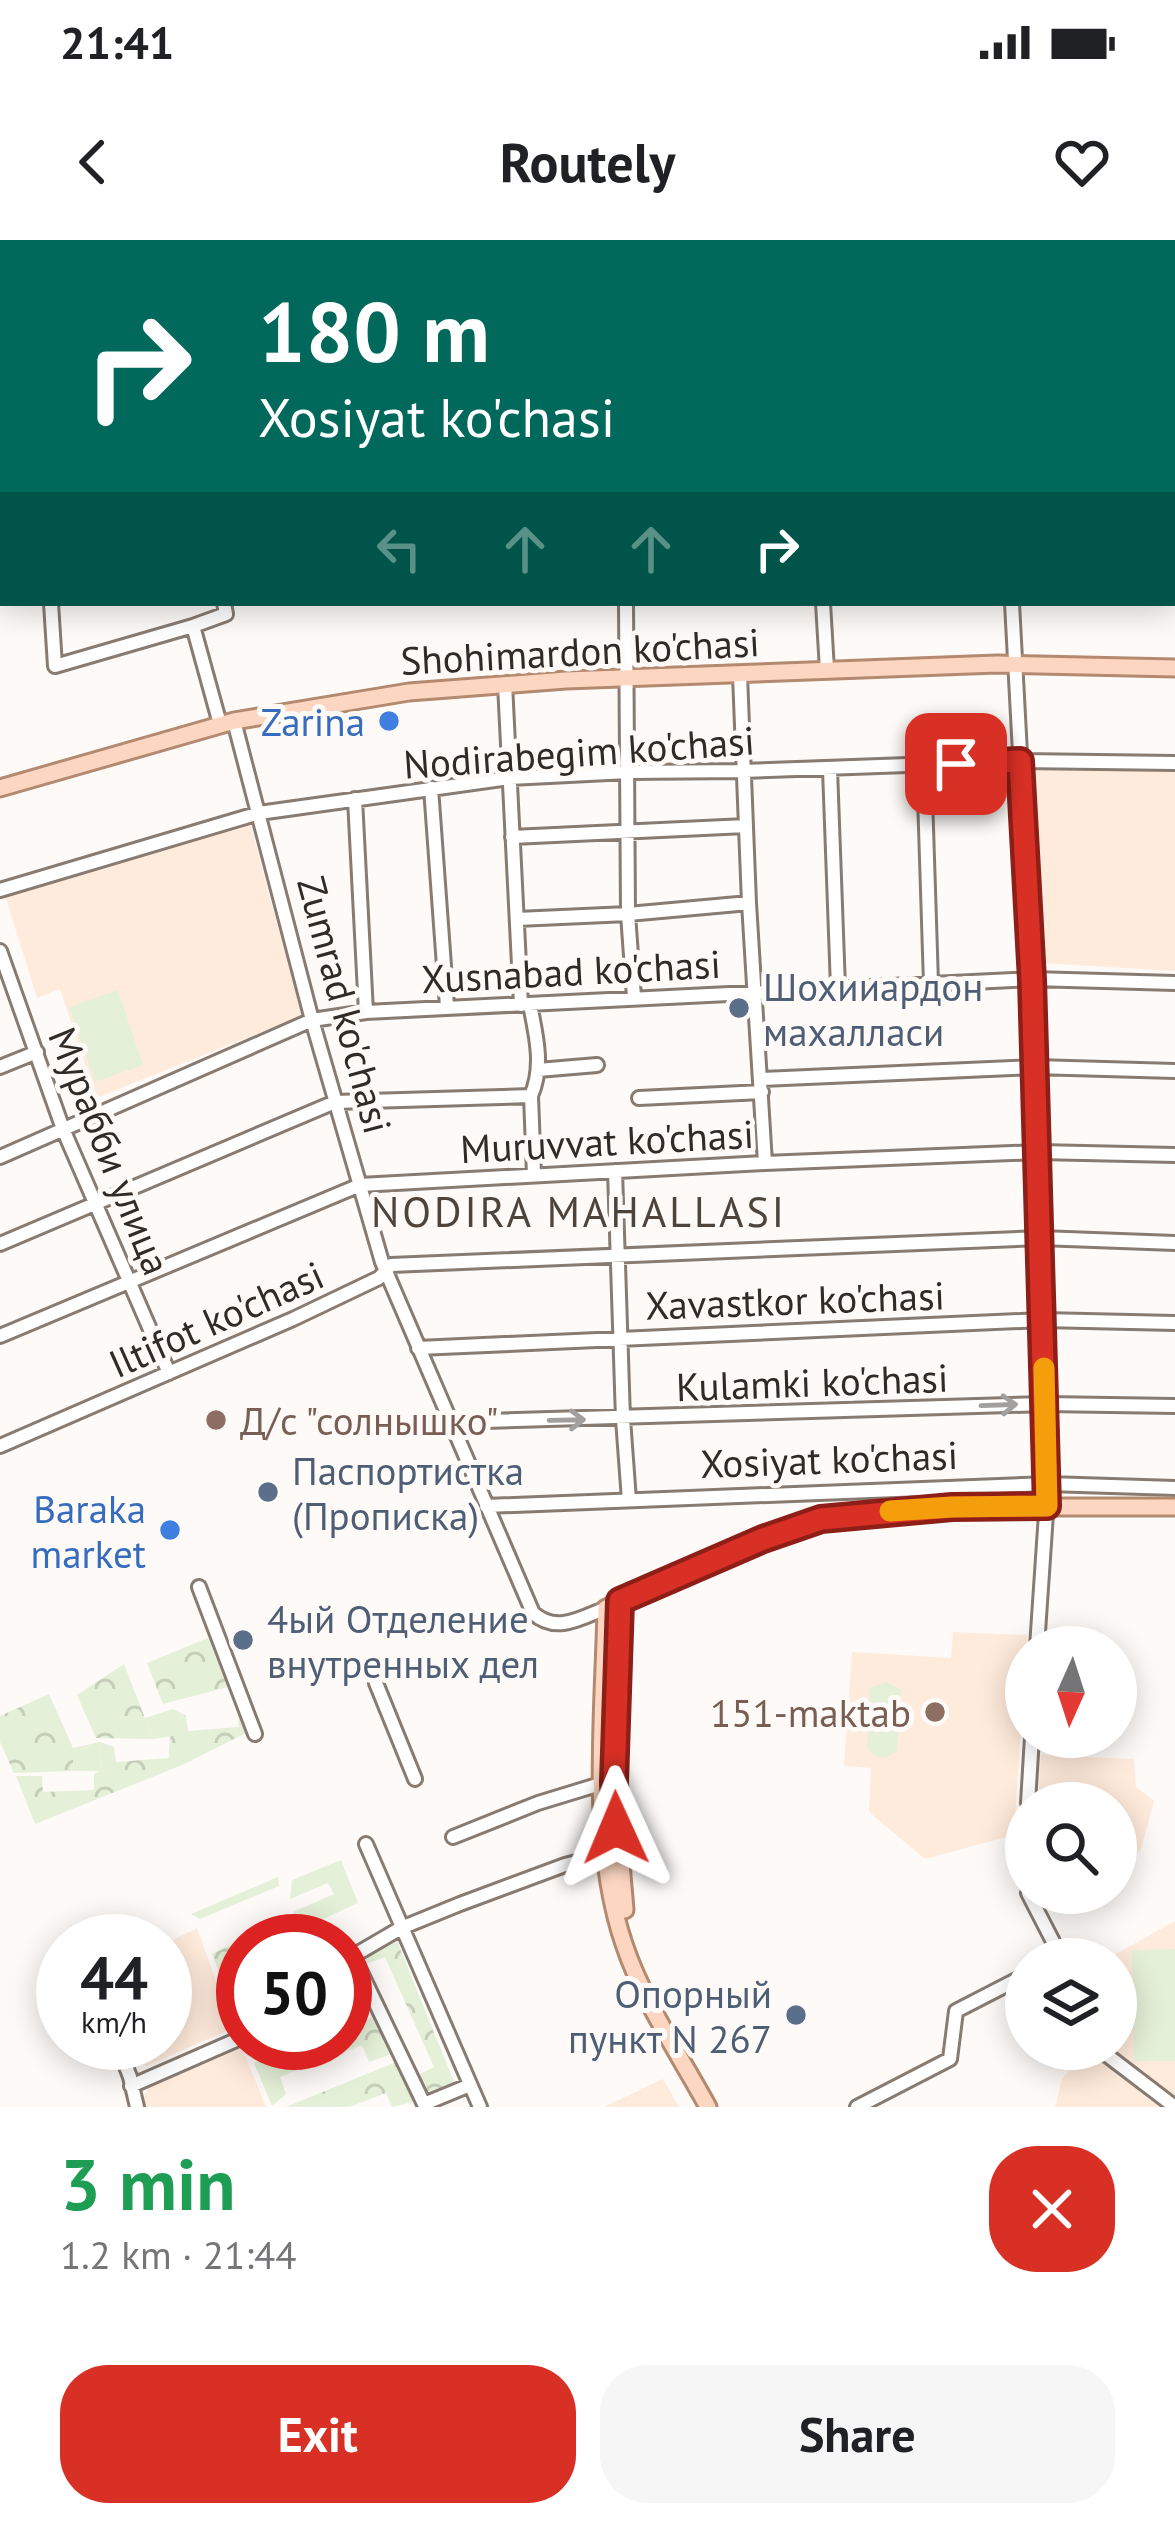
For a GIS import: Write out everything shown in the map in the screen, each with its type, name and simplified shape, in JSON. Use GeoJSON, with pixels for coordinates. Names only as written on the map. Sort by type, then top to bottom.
{"type":"FeatureCollection","features":[{"type":"Feature","properties":{"kind":"main road","name":"Shohimardon ko'chasi"},"geometry":{"type":"LineString","coordinates":[[0,788],[227,723],[365,698],[628,677],[1014,664],[1175,668]]}},
{"type":"Feature","properties":{"kind":"main road","name":"Xosiyat ko'chasi"},"geometry":{"type":"LineString","coordinates":[[613,1605],[763,1539],[821,1519],[952,1507],[1175,1507]]}},
{"type":"Feature","properties":{"kind":"main road"},"geometry":{"type":"LineString","coordinates":[[613,1605],[608,1782],[616,1919],[637,1977],[708,2107]]}},
{"type":"Feature","properties":{"kind":"main road"},"geometry":{"type":"LineString","coordinates":[[612,1853],[634,1946],[719,2107]]}},
{"type":"Feature","properties":{"kind":"street"},"geometry":{"type":"LineString","coordinates":[[51,606],[55,666],[194,626],[226,614],[225,606]]}},
{"type":"Feature","properties":{"kind":"street"},"geometry":{"type":"LineString","coordinates":[[626,606],[628,914],[634,997]]}},
{"type":"Feature","properties":{"kind":"street"},"geometry":{"type":"LineString","coordinates":[[823,606],[826,670]]}},
{"type":"Feature","properties":{"kind":"street"},"geometry":{"type":"LineString","coordinates":[[1012,606],[1032,980],[1048,1484],[1038,1626]]}},
{"type":"Feature","properties":{"kind":"street","name":"Zumrad ko'chasi"},"geometry":{"type":"LineString","coordinates":[[194,626],[259,813],[312,1020],[386,1271],[418,1348],[537,1617],[562,1624],[613,1605]]}},
{"type":"Feature","properties":{"kind":"street"},"geometry":{"type":"LineString","coordinates":[[740,675],[765,1163]]}},
{"type":"Feature","properties":{"kind":"street"},"geometry":{"type":"LineString","coordinates":[[505,684],[517,919],[525,1005],[538,1042],[531,1096],[534,1174]]}},
{"type":"Feature","properties":{"kind":"street","name":"Nodirabegim ko'chasi"},"geometry":{"type":"LineString","coordinates":[[0,890],[259,813],[510,778],[1020,761],[1175,764]]}},
{"type":"Feature","properties":{"kind":"street"},"geometry":{"type":"LineString","coordinates":[[923,765],[931,985]]}},
{"type":"Feature","properties":{"kind":"street"},"geometry":{"type":"LineString","coordinates":[[830,769],[838,988]]}},
{"type":"Feature","properties":{"kind":"street"},"geometry":{"type":"LineString","coordinates":[[430,788],[447,1006]]}},
{"type":"Feature","properties":{"kind":"street"},"geometry":{"type":"LineString","coordinates":[[355,799],[366,1012]]}},
{"type":"Feature","properties":{"kind":"street"},"geometry":{"type":"LineString","coordinates":[[512,836],[746,826]]}},
{"type":"Feature","properties":{"kind":"street"},"geometry":{"type":"LineString","coordinates":[[517,919],[749,903]]}},
{"type":"Feature","properties":{"kind":"street","name":"Мурабби улица"},"geometry":{"type":"LineString","coordinates":[[0,951],[4,976],[37,1052],[63,1130],[169,1372]]}},
{"type":"Feature","properties":{"kind":"street","name":"Xusnabad ko'chasi"},"geometry":{"type":"LineString","coordinates":[[0,1156],[312,1020],[366,1012],[1032,980],[1175,982]]}},
{"type":"Feature","properties":{"kind":"street"},"geometry":{"type":"LineString","coordinates":[[0,1067],[37,1052]]}},
{"type":"Feature","properties":{"kind":"street"},"geometry":{"type":"LineString","coordinates":[[538,1070],[597,1065]]}},
{"type":"Feature","properties":{"kind":"street"},"geometry":{"type":"LineString","coordinates":[[639,1098],[1035,1067],[1175,1071]]}},
{"type":"Feature","properties":{"kind":"street"},"geometry":{"type":"LineString","coordinates":[[0,1244],[335,1102],[531,1096]]}},
{"type":"Feature","properties":{"kind":"street","name":"Muruvvat ko'chasi"},"geometry":{"type":"LineString","coordinates":[[0,1336],[360,1185],[1038,1152],[1175,1155]]}},
{"type":"Feature","properties":{"kind":"street"},"geometry":{"type":"LineString","coordinates":[[615,1171],[629,1499]]}},
{"type":"Feature","properties":{"kind":"street","name":"Iltifot ko'chasi"},"geometry":{"type":"LineString","coordinates":[[0,1446],[293,1319],[380,1278],[391,1265],[1040,1238],[1175,1243]]}},
{"type":"Feature","properties":{"kind":"street","name":"Xavastkor ko'chasi"},"geometry":{"type":"LineString","coordinates":[[418,1348],[1042,1320],[1175,1323]]}},
{"type":"Feature","properties":{"kind":"street","name":"Kulamki ko'chasi"},"geometry":{"type":"LineString","coordinates":[[450,1422],[1045,1404],[1175,1406]]}},
{"type":"Feature","properties":{"kind":"street","name":"Xosiyat ko'chasi"},"geometry":{"type":"LineString","coordinates":[[486,1506],[1048,1484],[1175,1488]]}},
{"type":"Feature","properties":{"kind":"street"},"geometry":{"type":"LineString","coordinates":[[199,1587],[255,1734]]}},
{"type":"Feature","properties":{"kind":"street"},"geometry":{"type":"LineString","coordinates":[[376,1683],[415,1779]]}},
{"type":"Feature","properties":{"kind":"street"},"geometry":{"type":"LineString","coordinates":[[453,1837],[538,1803],[608,1782]]}},
{"type":"Feature","properties":{"kind":"street"},"geometry":{"type":"LineString","coordinates":[[366,1844],[480,2107]]}},
{"type":"Feature","properties":{"kind":"street"},"geometry":{"type":"LineString","coordinates":[[372,1945],[401,1928],[565,1865],[612,1853]]}},
{"type":"Feature","properties":{"kind":"street"},"geometry":{"type":"LineString","coordinates":[[857,2107],[950,2059],[956,2011],[1005,1986]]}},
{"type":"Feature","properties":{"kind":"street"},"geometry":{"type":"LineString","coordinates":[[372,1997],[424,2104],[470,2085]]}},
{"type":"Feature","properties":{"kind":"street"},"geometry":{"type":"LineString","coordinates":[[131,2086],[216,2049]]}},
{"type":"Feature","properties":{"kind":"street"},"geometry":{"type":"LineString","coordinates":[[126,2070],[137,2107]]}},
{"type":"Feature","properties":{"kind":"street"},"geometry":{"type":"LineString","coordinates":[[1127,2070],[1175,2107]]}},
{"type":"Feature","properties":{"kind":"shaded area"},"geometry":{"type":"Polygon","coordinates":[[[1027,768],[1175,771],[1175,971],[1042,963],[1027,768]]]}},
{"type":"Feature","properties":{"kind":"shaded area"},"geometry":{"type":"Polygon","coordinates":[[[249,820],[302,1016],[96,1098],[60,989],[37,998],[4,892],[249,820]]]}},
{"type":"Feature","properties":{"kind":"shaded area","name":"151-maktab"},"geometry":{"type":"Polygon","coordinates":[[[953,1632],[1005,1634],[1005,1758],[1019,1758],[1017,1782],[1005,1782],[1005,1837],[925,1859],[869,1812],[871,1768],[844,1766],[852,1652],[951,1658],[953,1632]]]}},
{"type":"Feature","properties":{"kind":"shaded area"},"geometry":{"type":"Polygon","coordinates":[[[1041,1758],[1134,1759],[1136,1782],[1039,1782],[1041,1758]]]}},
{"type":"Feature","properties":{"kind":"shaded area"},"geometry":{"type":"Polygon","coordinates":[[[1137,1788],[1154,1801],[1137,1854],[1137,1788]]]}},
{"type":"Feature","properties":{"kind":"shaded area"},"geometry":{"type":"Polygon","coordinates":[[[1175,1921],[1175,2099],[1137,2069],[1137,1942],[1175,1921]]]}},
{"type":"Feature","properties":{"kind":"shaded area"},"geometry":{"type":"Polygon","coordinates":[[[197,1928],[216,1981],[216,2036],[192,2046],[192,1930],[197,1928]]]}},
{"type":"Feature","properties":{"kind":"shaded area"},"geometry":{"type":"Polygon","coordinates":[[[216,2059],[216,2070],[251,2070],[266,2107],[141,2107],[149,2087],[216,2059]]]}},
{"type":"Feature","properties":{"kind":"shaded area"},"geometry":{"type":"Polygon","coordinates":[[[1070,2070],[1118,2070],[1166,2107],[1055,2107],[1062,2079],[1070,2070]]]}},
{"type":"Feature","properties":{"kind":"shaded area"},"geometry":{"type":"Polygon","coordinates":[[[663,2079],[679,2107],[604,2107],[663,2079]]]}},
{"type":"Feature","properties":{"kind":"green space"},"geometry":{"type":"Polygon","coordinates":[[[118,990],[143,1065],[95,1082],[69,1007],[118,990]]]}},
{"type":"Feature","properties":{"kind":"green space"},"geometry":{"type":"Polygon","coordinates":[[[208,1638],[228,1687],[163,1704],[147,1663],[208,1638]]]}},
{"type":"Feature","properties":{"kind":"green space"},"geometry":{"type":"Polygon","coordinates":[[[124,1664],[153,1739],[96,1738],[77,1695],[124,1664]]]}},
{"type":"Feature","properties":{"kind":"green space"},"geometry":{"type":"Polygon","coordinates":[[[886,1682],[901,1690],[897,1751],[881,1757],[867,1749],[870,1688],[886,1682]]]}},
{"type":"Feature","properties":{"kind":"green space"},"geometry":{"type":"Polygon","coordinates":[[[49,1694],[73,1748],[73,1771],[14,1773],[0,1742],[0,1716],[49,1694]]]}},
{"type":"Feature","properties":{"kind":"green space"},"geometry":{"type":"Polygon","coordinates":[[[173,1709],[186,1716],[188,1731],[239,1727],[241,1710],[248,1732],[182,1765],[35,1824],[16,1776],[42,1776],[43,1792],[94,1790],[94,1774],[102,1770],[100,1742],[114,1747],[116,1762],[169,1758],[173,1709]]]}},
{"type":"Feature","properties":{"kind":"green space"},"geometry":{"type":"Polygon","coordinates":[[[173,1709],[173,1736],[153,1739],[145,1718],[173,1709]]]}},
{"type":"Feature","properties":{"kind":"green space"},"geometry":{"type":"Polygon","coordinates":[[[100,1742],[102,1771],[73,1771],[73,1748],[100,1742]]]}},
{"type":"Feature","properties":{"kind":"green space"},"geometry":{"type":"Polygon","coordinates":[[[341,1860],[358,1903],[334,1914],[293,1914],[334,1894],[328,1883],[290,1899],[292,1880],[341,1860]]]}},
{"type":"Feature","properties":{"kind":"green space"},"geometry":{"type":"Polygon","coordinates":[[[278,1877],[279,1886],[200,1919],[191,1914],[278,1877]]]}},
{"type":"Feature","properties":{"kind":"green space"},"geometry":{"type":"Polygon","coordinates":[[[397,1941],[457,2089],[424,2104],[416,2076],[434,2067],[385,1957],[372,1962],[372,1953],[397,1941]]]}},
{"type":"Feature","properties":{"kind":"green space"},"geometry":{"type":"Polygon","coordinates":[[[1175,1949],[1175,2061],[1137,2061],[1137,1950],[1175,1949]]]}},
{"type":"Feature","properties":{"kind":"green space"},"geometry":{"type":"Polygon","coordinates":[[[377,2016],[392,2054],[372,2061],[372,2018],[377,2016]]]}},
{"type":"Feature","properties":{"kind":"green space"},"geometry":{"type":"Polygon","coordinates":[[[396,2062],[413,2102],[392,2107],[386,2093],[349,2107],[286,2107],[396,2062]]]}},
{"type":"Feature","properties":{"kind":"green space"},"geometry":{"type":"Polygon","coordinates":[[[257,2070],[298,2070],[280,2077],[286,2094],[272,2106],[257,2070]]]}},
{"type":"Feature","properties":{"kind":"slow traffic"},"geometry":{"type":"LineString","coordinates":[[890,1511],[1047,1506],[1044,1368]]}},
{"type":"Feature","properties":{"kind":"place","name":"Zarina"},"geometry":{"type":"Point","coordinates":[389,721]}},
{"type":"Feature","properties":{"kind":"place","name":"Шохииардон махалласи"},"geometry":{"type":"Point","coordinates":[739,1008]}},
{"type":"Feature","properties":{"kind":"place","name":"Д/с \"солнышко\""},"geometry":{"type":"Point","coordinates":[216,1420]}},
{"type":"Feature","properties":{"kind":"place","name":"Паспортистка (Прописка)"},"geometry":{"type":"Point","coordinates":[268,1492]}},
{"type":"Feature","properties":{"kind":"place","name":"Baraka market"},"geometry":{"type":"Point","coordinates":[170,1530]}},
{"type":"Feature","properties":{"kind":"place","name":"4ый Отделение внутренных дел"},"geometry":{"type":"Point","coordinates":[243,1640]}},
{"type":"Feature","properties":{"kind":"place","name":"151-maktab"},"geometry":{"type":"Point","coordinates":[935,1712]}},
{"type":"Feature","properties":{"kind":"place","name":"Опорный пункт N 267"},"geometry":{"type":"Point","coordinates":[796,2015]}},
{"type":"Feature","properties":{"kind":"district","name":"NODIRA MAHALLASI"},"geometry":{"type":"Point","coordinates":[579,1211]}},
{"type":"Feature","properties":{"kind":"route"},"geometry":{"type":"LineString","coordinates":[[616,1828],[620,1601],[821,1519],[952,1507],[1047,1506],[1032,980],[1020,761],[956,764]]}}]}
